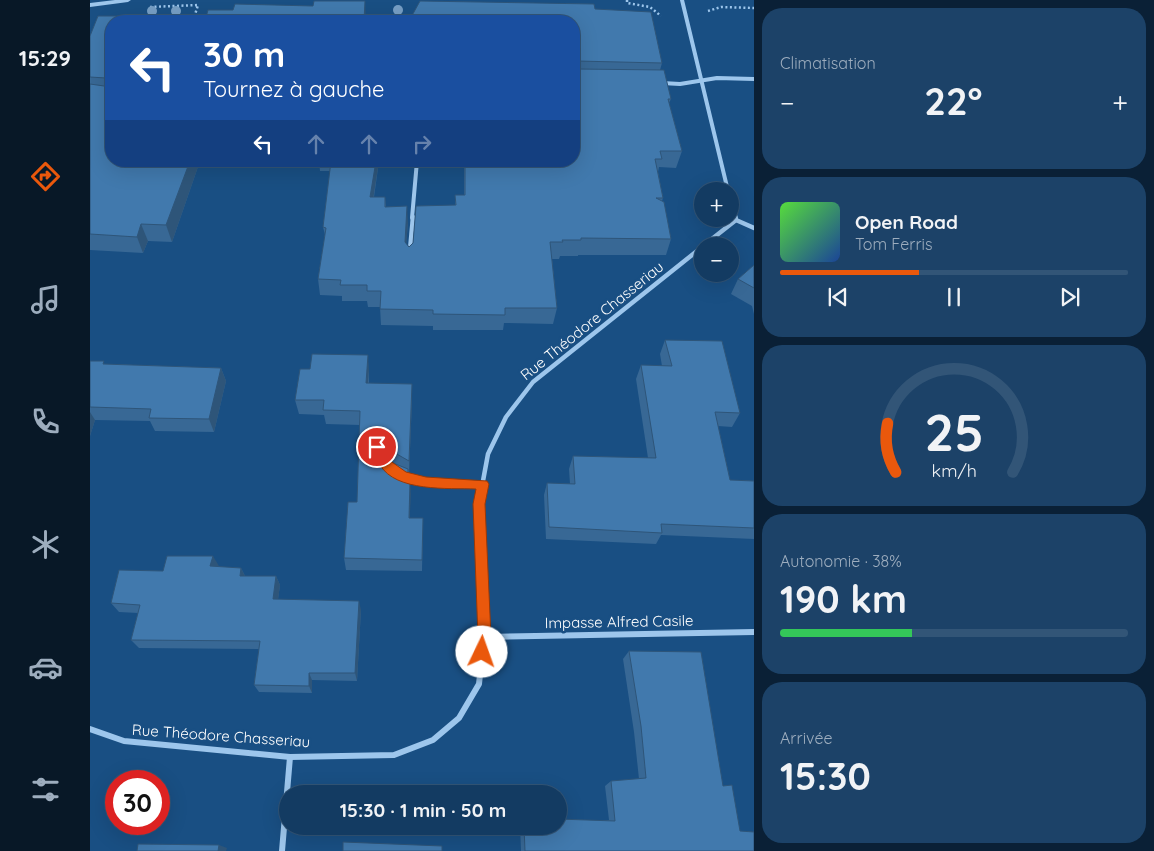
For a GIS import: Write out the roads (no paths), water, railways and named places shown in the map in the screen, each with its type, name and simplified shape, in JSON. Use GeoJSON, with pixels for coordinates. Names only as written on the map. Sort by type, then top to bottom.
{"type":"FeatureCollection","features":[{"type":"Feature","properties":{"kind":"street"},"geometry":{"type":"LineString","coordinates":[[90,5],[128,0]]}},
{"type":"Feature","properties":{"kind":"street"},"geometry":{"type":"LineString","coordinates":[[682,0],[703,80],[726,182]]}},
{"type":"Feature","properties":{"kind":"street"},"geometry":{"type":"LineString","coordinates":[[660,83],[680,84],[717,78],[754,79]]}},
{"type":"Feature","properties":{"kind":"street"},"geometry":{"type":"LineString","coordinates":[[409,259],[417,167]]}},
{"type":"Feature","properties":{"kind":"street"},"geometry":{"type":"LineString","coordinates":[[739,221],[754,228]]}},
{"type":"Feature","properties":{"kind":"street","name":"Rue Théodore Chasseriau"},"geometry":{"type":"LineString","coordinates":[[715,237],[727,227]]}},
{"type":"Feature","properties":{"kind":"street","name":"Rue Théodore Chasseriau"},"geometry":{"type":"LineString","coordinates":[[90,729],[124,741],[290,757],[394,755],[433,740],[459,718],[478,684],[484,637],[479,504],[488,454],[506,417],[533,382],[694,254]]}},
{"type":"Feature","properties":{"kind":"street","name":"Impasse Alfred Casile"},"geometry":{"type":"LineString","coordinates":[[484,637],[754,632]]}},
{"type":"Feature","properties":{"kind":"street"},"geometry":{"type":"LineString","coordinates":[[282,851],[290,757]]}},
{"type":"Feature","properties":{"kind":"lane"},"geometry":{"type":"LineString","coordinates":[[403,477],[426,482],[483,484]]}}]}
